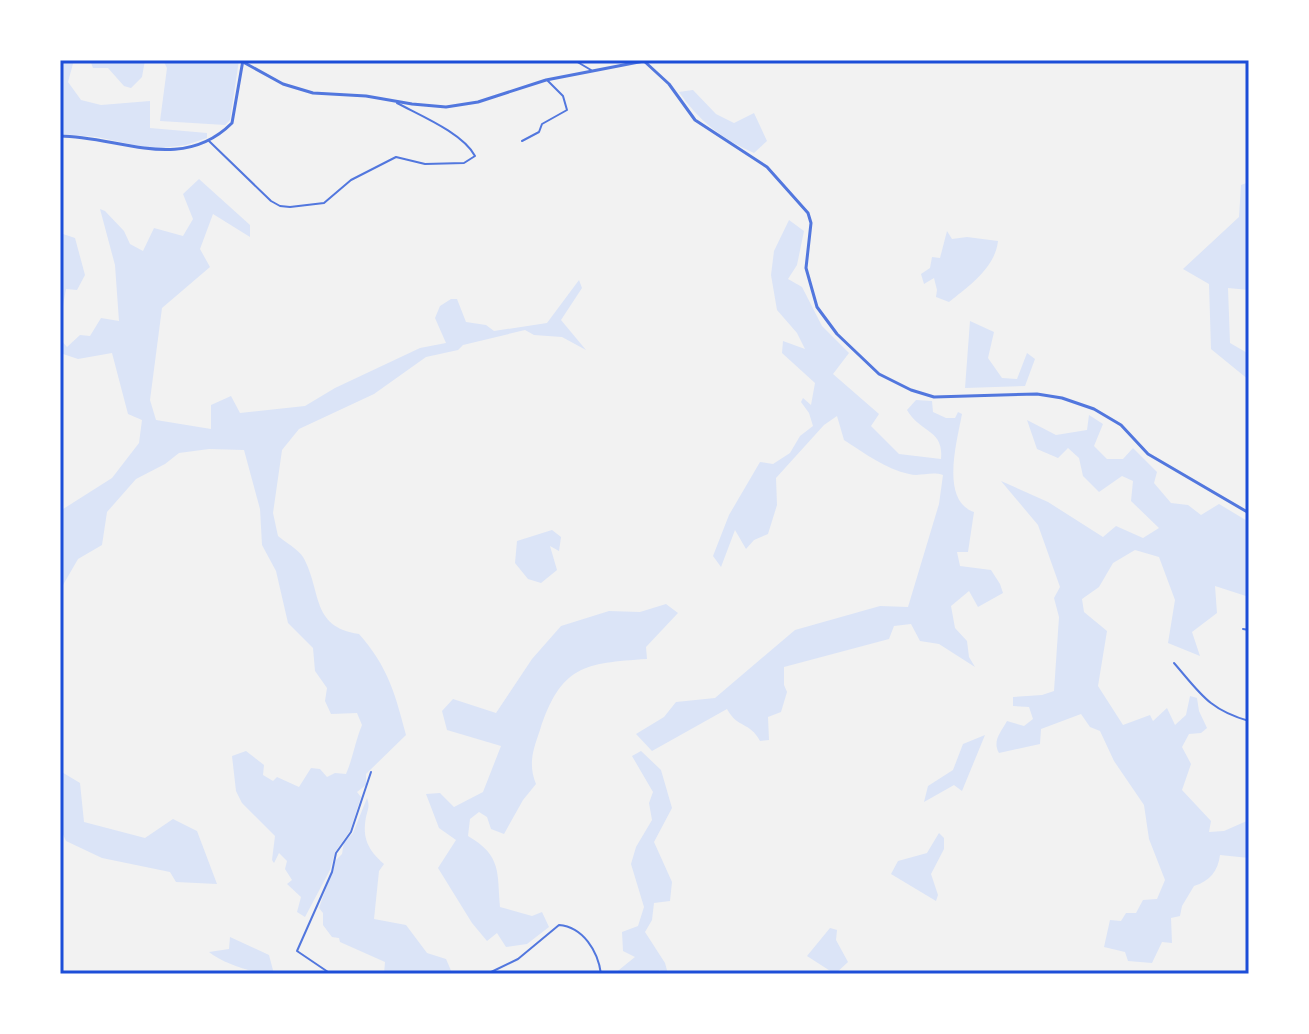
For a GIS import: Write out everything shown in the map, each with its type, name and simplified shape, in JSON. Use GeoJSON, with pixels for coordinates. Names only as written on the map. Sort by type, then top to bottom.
{"type":"FeatureCollection","features":[{"type":"Feature","properties":{"kind":"street"},"geometry":{"type":"LineString","coordinates":[[574,60],[591,71]]}},
{"type":"Feature","properties":{"kind":"street"},"geometry":{"type":"LineString","coordinates":[[60,136],[153,150],[173,149],[209,140],[232,123],[243,61],[301,91],[366,96],[429,107],[455,107],[546,80],[646,61],[669,84],[695,120],[767,167],[808,213],[811,223],[806,268],[817,307],[837,334],[879,374],[911,390],[934,397],[1037,394],[1062,398],[1094,409],[1121,425],[1148,454],[1249,513]]}},
{"type":"Feature","properties":{"kind":"street"},"geometry":{"type":"LineString","coordinates":[[522,141],[539,132],[542,124],[567,110],[563,96],[546,80]]}},
{"type":"Feature","properties":{"kind":"street"},"geometry":{"type":"LineString","coordinates":[[209,140],[271,201],[290,207],[324,203],[351,180],[396,157],[425,164],[464,163],[475,156],[444,129],[394,101]]}},
{"type":"Feature","properties":{"kind":"street"},"geometry":{"type":"LineString","coordinates":[[1243,629],[1249,630]]}},
{"type":"Feature","properties":{"kind":"street"},"geometry":{"type":"LineString","coordinates":[[1174,663],[1211,705],[1249,721]]}},
{"type":"Feature","properties":{"kind":"street"},"geometry":{"type":"LineString","coordinates":[[331,974],[297,951],[332,872],[336,853],[351,832],[371,772]]}},
{"type":"Feature","properties":{"kind":"street"},"geometry":{"type":"LineString","coordinates":[[487,974],[518,959],[559,925],[579,932],[595,953],[601,974]]}},
{"type":"Feature","properties":{"kind":"shaded area"},"geometry":{"type":"Polygon","coordinates":[[[60,60],[74,60],[68,82],[81,100],[101,105],[150,101],[150,128],[207,133],[207,138],[186,145],[153,149],[97,137],[60,134],[60,60]]]}},
{"type":"Feature","properties":{"kind":"shaded area"},"geometry":{"type":"Polygon","coordinates":[[[90,60],[145,60],[142,77],[131,88],[124,86],[108,68],[93,68],[90,60]]]}},
{"type":"Feature","properties":{"kind":"shaded area"},"geometry":{"type":"Polygon","coordinates":[[[163,60],[239,60],[230,120],[225,125],[160,121],[167,68],[163,60]]]}},
{"type":"Feature","properties":{"kind":"shaded area"},"geometry":{"type":"Polygon","coordinates":[[[693,90],[716,114],[734,123],[754,113],[767,141],[754,153],[732,142],[694,112],[679,92],[693,90]]]}},
{"type":"Feature","properties":{"kind":"shaded area"},"geometry":{"type":"Polygon","coordinates":[[[199,179],[250,225],[250,237],[213,214],[200,249],[210,267],[162,308],[150,400],[156,420],[211,429],[211,405],[231,396],[240,413],[305,406],[335,388],[420,348],[446,343],[435,318],[440,306],[451,299],[457,299],[466,322],[486,325],[494,331],[547,323],[579,280],[582,288],[561,320],[586,350],[562,337],[534,335],[525,330],[426,357],[374,394],[299,429],[282,450],[273,513],[278,536],[303,557],[320,605],[332,624],[359,634],[377,658],[394,693],[406,735],[366,774],[366,785],[357,792],[361,797],[350,831],[335,852],[330,870],[305,917],[297,912],[301,897],[287,884],[292,880],[285,869],[287,861],[279,853],[274,863],[272,860],[275,836],[242,803],[236,791],[232,756],[246,751],[264,765],[263,775],[273,781],[277,777],[299,787],[311,768],[320,769],[327,777],[335,773],[346,774],[362,725],[357,713],[331,714],[325,701],[327,688],[315,671],[313,648],[288,623],[276,571],[262,545],[260,509],[244,450],[209,449],[179,453],[136,479],[107,512],[102,545],[78,559],[63,585],[60,585],[60,511],[112,478],[139,443],[142,420],[128,414],[112,353],[78,359],[60,353],[60,339],[67,347],[80,335],[90,336],[101,318],[119,321],[115,265],[100,209],[124,231],[130,244],[143,251],[154,228],[183,236],[193,219],[183,194],[199,179]]]}},
{"type":"Feature","properties":{"kind":"shaded area"},"geometry":{"type":"Polygon","coordinates":[[[1249,182],[1249,290],[1228,288],[1230,343],[1249,354],[1249,380],[1211,349],[1209,284],[1183,269],[1239,217],[1241,185],[1249,182]]]}},
{"type":"Feature","properties":{"kind":"shaded area"},"geometry":{"type":"Polygon","coordinates":[[[789,220],[804,231],[797,265],[788,279],[802,287],[822,326],[849,353],[833,374],[879,414],[871,426],[899,454],[941,459],[941,449],[935,436],[907,410],[916,400],[932,401],[933,412],[946,418],[955,418],[958,412],[962,414],[953,469],[954,483],[957,496],[964,506],[974,512],[968,552],[957,552],[960,566],[991,570],[1003,593],[978,607],[969,591],[951,606],[955,628],[967,641],[969,657],[975,667],[939,644],[920,641],[911,624],[894,626],[889,639],[784,667],[787,692],[781,712],[768,717],[769,740],[760,741],[727,709],[652,751],[636,734],[664,717],[676,702],[715,698],[795,630],[880,606],[908,607],[939,504],[943,475],[909,474],[875,460],[844,440],[837,416],[824,425],[776,478],[777,505],[768,534],[754,540],[746,549],[735,530],[721,567],[713,556],[729,515],[760,462],[773,464],[790,453],[800,436],[813,426],[801,402],[803,398],[811,405],[815,383],[782,353],[783,341],[805,349],[797,333],[777,310],[771,275],[774,251],[789,220]]]}},
{"type":"Feature","properties":{"kind":"shaded area"},"geometry":{"type":"Polygon","coordinates":[[[947,231],[952,239],[967,237],[998,241],[986,268],[949,302],[936,297],[934,278],[924,284],[921,274],[930,268],[932,257],[940,258],[947,231]]]}},
{"type":"Feature","properties":{"kind":"shaded area"},"geometry":{"type":"Polygon","coordinates":[[[60,233],[75,238],[85,275],[77,290],[66,289],[60,322],[60,233]]]}},
{"type":"Feature","properties":{"kind":"shaded area"},"geometry":{"type":"Polygon","coordinates":[[[970,321],[994,332],[988,358],[1002,378],[1017,379],[1027,353],[1035,359],[1025,386],[965,388],[970,321]]]}},
{"type":"Feature","properties":{"kind":"shaded area"},"geometry":{"type":"Polygon","coordinates":[[[1089,415],[1103,424],[1094,446],[1107,459],[1123,459],[1133,448],[1157,472],[1154,483],[1171,503],[1188,505],[1201,515],[1219,504],[1249,522],[1249,597],[1215,586],[1217,613],[1192,632],[1200,656],[1168,643],[1175,600],[1159,557],[1135,550],[1113,563],[1099,587],[1082,599],[1084,612],[1107,631],[1098,686],[1123,725],[1150,715],[1153,721],[1167,708],[1175,725],[1186,715],[1190,696],[1197,698],[1207,728],[1201,733],[1189,734],[1182,747],[1191,764],[1182,790],[1211,821],[1209,832],[1224,831],[1249,820],[1249,858],[1220,855],[1212,875],[1194,886],[1182,906],[1180,916],[1171,918],[1172,943],[1162,942],[1152,963],[1128,961],[1125,952],[1104,947],[1110,920],[1121,921],[1126,913],[1136,913],[1143,900],[1157,899],[1165,880],[1149,839],[1144,805],[1114,761],[1100,731],[1090,727],[1081,714],[1041,729],[1040,744],[999,753],[996,744],[1007,721],[1024,726],[1033,719],[1029,707],[1013,706],[1013,697],[1054,691],[1059,617],[1054,598],[1060,587],[1038,525],[1001,481],[1048,502],[1103,537],[1116,526],[1143,538],[1159,528],[1131,501],[1133,481],[1122,476],[1099,492],[1083,476],[1079,458],[1068,448],[1058,458],[1037,449],[1027,420],[1056,435],[1087,430],[1089,415]]]}},
{"type":"Feature","properties":{"kind":"shaded area"},"geometry":{"type":"Polygon","coordinates":[[[552,530],[561,537],[559,551],[550,546],[557,570],[541,583],[528,579],[515,563],[517,541],[552,530]]]}},
{"type":"Feature","properties":{"kind":"shaded area"},"geometry":{"type":"Polygon","coordinates":[[[666,604],[678,613],[646,647],[647,659],[591,666],[566,680],[557,692],[537,737],[532,763],[536,784],[504,834],[491,829],[487,817],[479,812],[470,819],[468,836],[487,851],[496,866],[500,907],[532,916],[542,912],[549,927],[527,944],[506,947],[497,933],[487,941],[472,923],[438,868],[456,840],[439,828],[426,794],[440,793],[454,807],[483,792],[501,746],[447,730],[442,711],[453,699],[496,713],[532,659],[561,626],[609,611],[640,612],[666,604]]]}},
{"type":"Feature","properties":{"kind":"shaded area"},"geometry":{"type":"Polygon","coordinates":[[[985,735],[962,791],[954,785],[924,802],[928,786],[953,770],[963,744],[985,735]]]}},
{"type":"Feature","properties":{"kind":"shaded area"},"geometry":{"type":"Polygon","coordinates":[[[641,751],[661,770],[672,808],[654,842],[672,882],[670,901],[654,903],[652,920],[645,932],[665,963],[668,974],[661,974],[660,970],[654,974],[614,974],[635,957],[623,951],[622,932],[638,926],[644,907],[631,864],[636,847],[652,820],[649,803],[653,792],[632,756],[641,751]]]}},
{"type":"Feature","properties":{"kind":"shaded area"},"geometry":{"type":"Polygon","coordinates":[[[60,771],[80,783],[84,822],[145,838],[173,819],[197,831],[217,884],[176,882],[170,872],[102,858],[66,841],[60,828],[60,771]]]}},
{"type":"Feature","properties":{"kind":"shaded area"},"geometry":{"type":"Polygon","coordinates":[[[367,798],[366,837],[370,849],[384,864],[379,871],[374,919],[406,925],[427,953],[446,959],[452,973],[384,974],[385,962],[340,942],[323,925],[323,913],[319,908],[336,860],[342,854],[344,842],[353,833],[367,798]]]}},
{"type":"Feature","properties":{"kind":"shaded area"},"geometry":{"type":"Polygon","coordinates":[[[939,833],[944,838],[944,849],[931,874],[938,895],[936,901],[891,874],[898,861],[927,853],[939,833]]]}},
{"type":"Feature","properties":{"kind":"shaded area"},"geometry":{"type":"Polygon","coordinates":[[[830,928],[837,930],[836,940],[848,962],[835,974],[807,956],[830,928]]]}},
{"type":"Feature","properties":{"kind":"shaded area"},"geometry":{"type":"Polygon","coordinates":[[[230,937],[269,955],[274,974],[240,968],[209,952],[229,949],[230,937]]]}}]}
